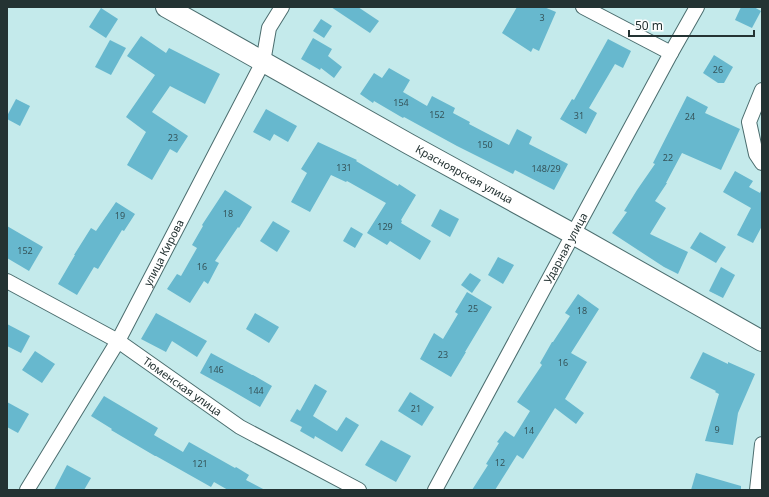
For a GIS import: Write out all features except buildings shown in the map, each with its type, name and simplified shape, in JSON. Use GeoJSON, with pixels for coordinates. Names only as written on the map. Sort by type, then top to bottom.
{"type":"FeatureCollection","features":[{"type":"Feature","properties":{"kind":"main road","name":"Красноярская улица"},"geometry":{"type":"LineString","coordinates":[[166,7],[762,341]]}},
{"type":"Feature","properties":{"kind":"street","name":"улица Кирова"},"geometry":{"type":"LineString","coordinates":[[27,490],[118,341],[263,62],[269,28],[282,7]]}},
{"type":"Feature","properties":{"kind":"street"},"geometry":{"type":"LineString","coordinates":[[583,7],[671,53]]}},
{"type":"Feature","properties":{"kind":"street","name":"Ударная улица"},"geometry":{"type":"LineString","coordinates":[[435,490],[671,53],[698,7]]}},
{"type":"Feature","properties":{"kind":"street"},"geometry":{"type":"LineString","coordinates":[[762,90],[749,122],[756,154],[762,163]]}},
{"type":"Feature","properties":{"kind":"street","name":"Тюменская улица"},"geometry":{"type":"LineString","coordinates":[[7,281],[118,341],[240,427],[359,490]]}},
{"type":"Feature","properties":{"kind":"street"},"geometry":{"type":"LineString","coordinates":[[757,490],[762,444]]}}]}
